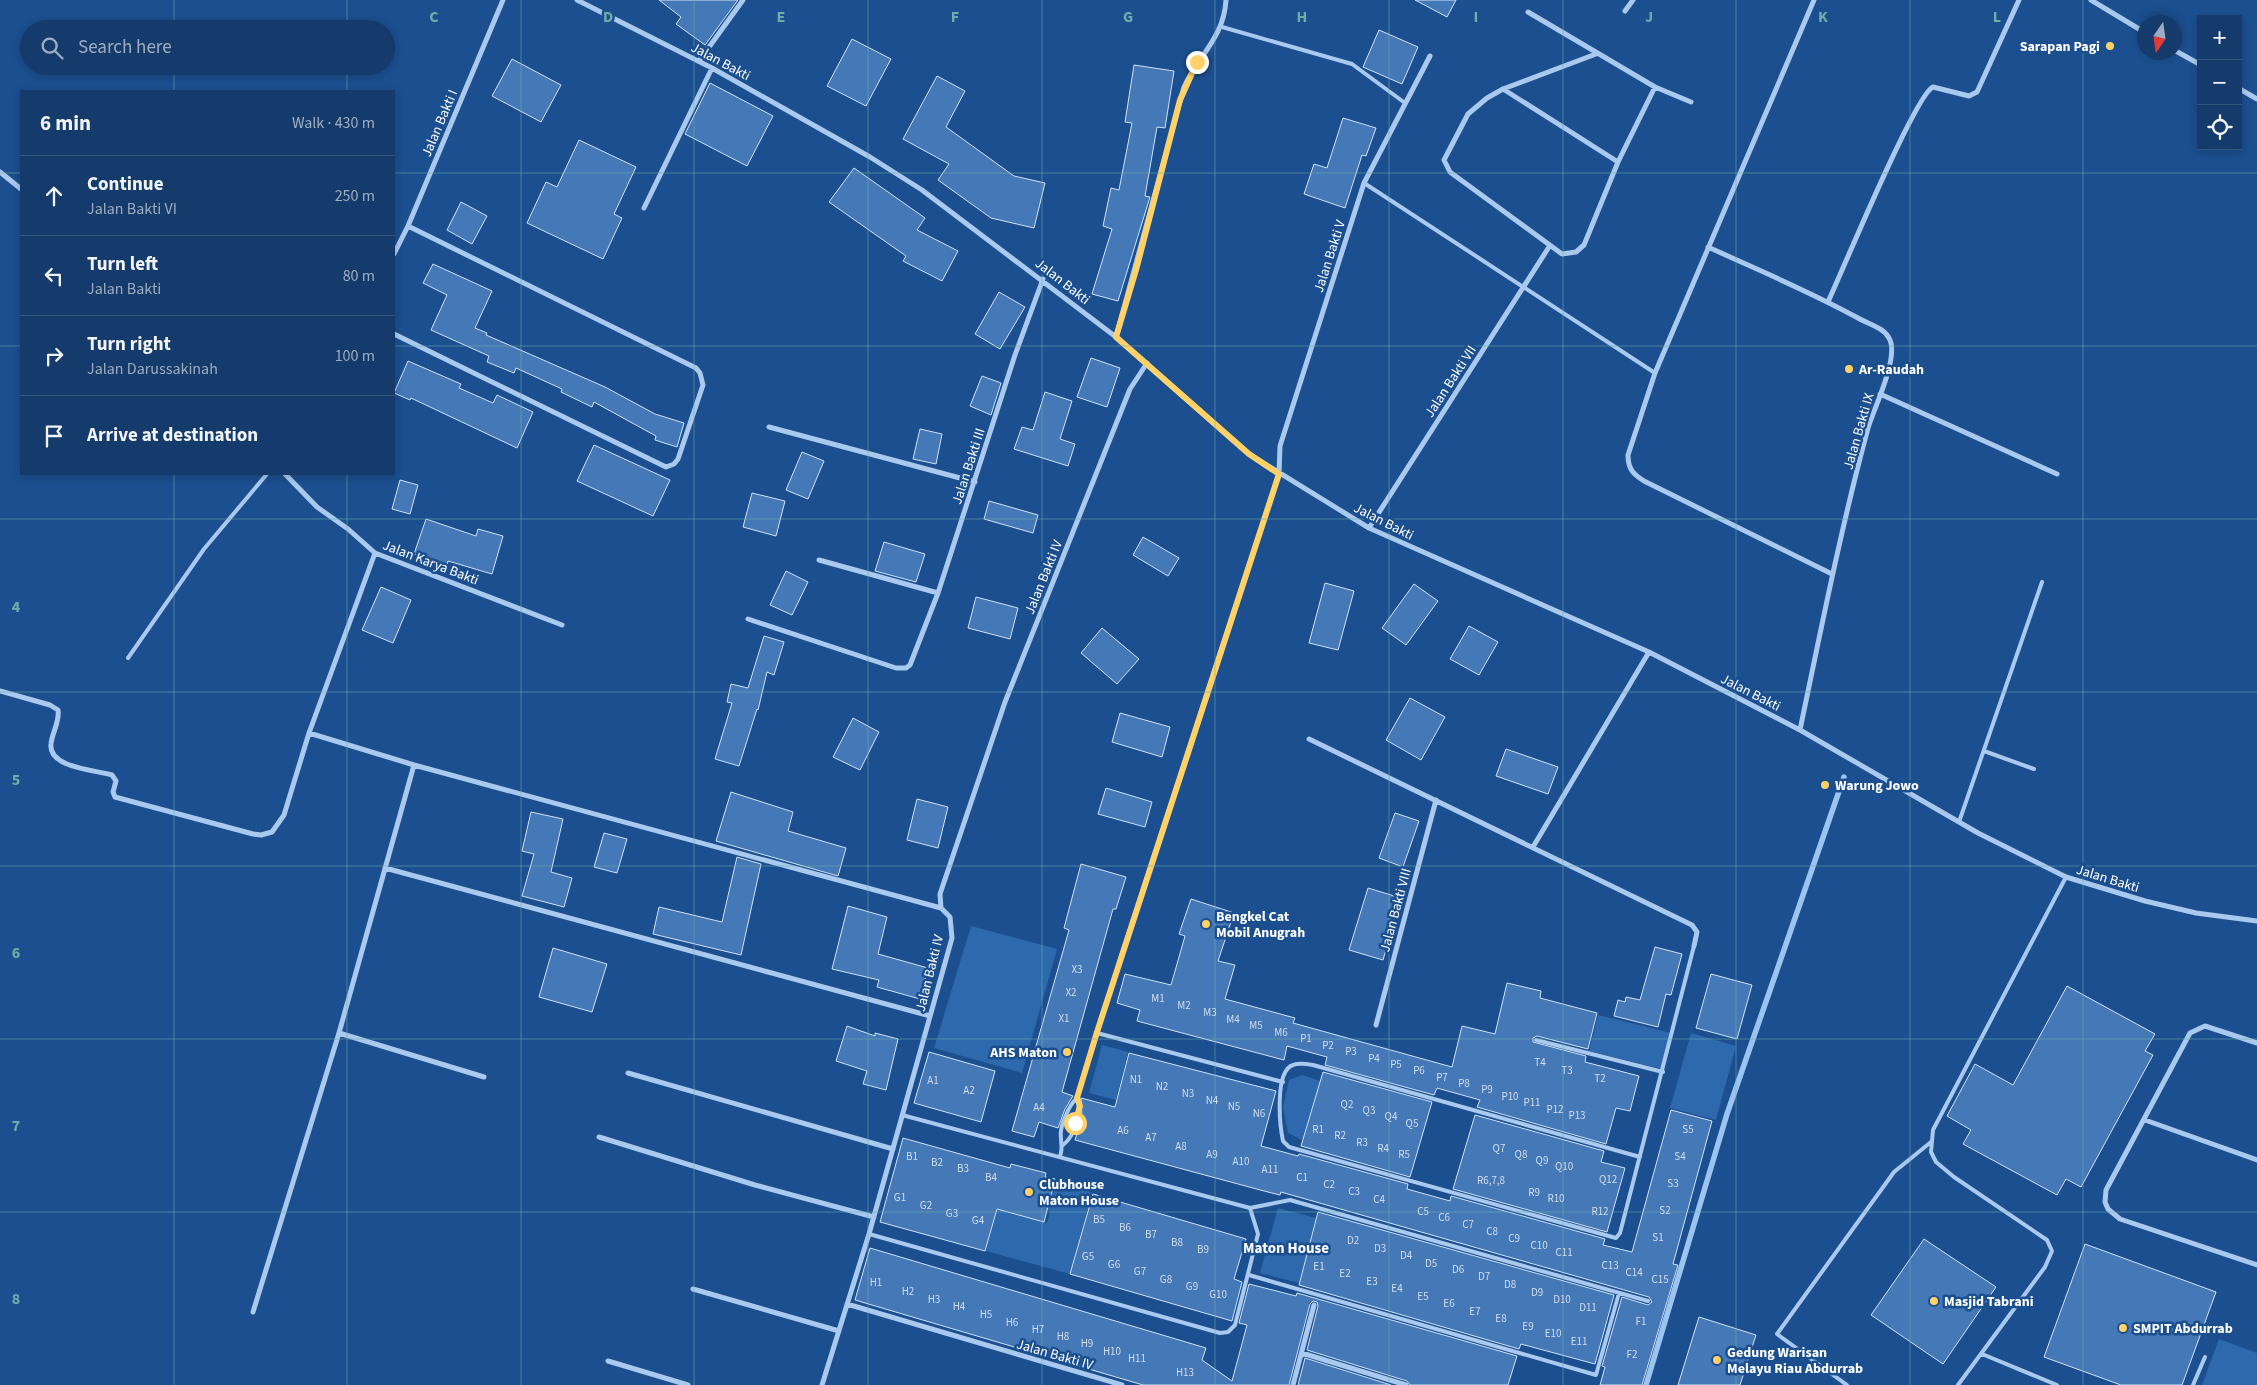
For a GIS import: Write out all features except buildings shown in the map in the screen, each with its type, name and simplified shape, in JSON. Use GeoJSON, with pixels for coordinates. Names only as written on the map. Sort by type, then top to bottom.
{"type":"FeatureCollection","features":[{"type":"Feature","properties":{"kind":"street","name":"Jalan Bakti I"},"geometry":{"type":"LineString","coordinates":[[395,252],[408,226],[503,0]]}},
{"type":"Feature","properties":{"kind":"street","name":"Jalan Bakti"},"geometry":{"type":"LineString","coordinates":[[577,0],[712,68],[907,180],[1043,279],[1116,337],[1249,454],[1369,528],[1649,652],[1800,730],[1959,822],[2066,877],[2145,901],[2196,913],[2257,921]]}},
{"type":"Feature","properties":{"kind":"street"},"geometry":{"type":"LineString","coordinates":[[699,61],[743,0]]}},
{"type":"Feature","properties":{"kind":"street"},"geometry":{"type":"LineString","coordinates":[[1116,337],[1184,87],[1197,62],[1213,43],[1222,27],[1226,0]]}},
{"type":"Feature","properties":{"kind":"street"},"geometry":{"type":"LineString","coordinates":[[1625,11],[1633,0]]}},
{"type":"Feature","properties":{"kind":"street"},"geometry":{"type":"LineString","coordinates":[[1814,0],[1655,373],[1628,455],[1628,464],[1632,472],[1644,481],[1832,574]]}},
{"type":"Feature","properties":{"kind":"street"},"geometry":{"type":"LineString","coordinates":[[1828,302],[1904,132],[1925,93],[1930,88],[1936,88],[1969,96],[1975,94],[1980,88],[2020,0]]}},
{"type":"Feature","properties":{"kind":"street"},"geometry":{"type":"LineString","coordinates":[[2091,0],[2137,28]]}},
{"type":"Feature","properties":{"kind":"street"},"geometry":{"type":"LineString","coordinates":[[1528,12],[1596,54],[1654,86],[1692,102]]}},
{"type":"Feature","properties":{"kind":"street"},"geometry":{"type":"LineString","coordinates":[[1596,54],[1503,89],[1477,105],[1468,114],[1446,152],[1444,163],[1450,172],[1549,247],[1562,254],[1581,249],[1618,162],[1654,86]]}},
{"type":"Feature","properties":{"kind":"street"},"geometry":{"type":"LineString","coordinates":[[2182,54],[2197,63]]}},
{"type":"Feature","properties":{"kind":"street","name":"Jalan Bakti V"},"geometry":{"type":"LineString","coordinates":[[1119,964],[1279,474],[1280,446],[1364,182],[1430,56]]}},
{"type":"Feature","properties":{"kind":"street"},"geometry":{"type":"LineString","coordinates":[[644,208],[712,68]]}},
{"type":"Feature","properties":{"kind":"street"},"geometry":{"type":"LineString","coordinates":[[1503,89],[1618,162]]}},
{"type":"Feature","properties":{"kind":"street"},"geometry":{"type":"LineString","coordinates":[[2242,90],[2257,99]]}},
{"type":"Feature","properties":{"kind":"street"},"geometry":{"type":"LineString","coordinates":[[0,172],[20,188]]}},
{"type":"Feature","properties":{"kind":"street"},"geometry":{"type":"LineString","coordinates":[[395,334],[666,466],[674,464],[678,460],[703,385],[700,373],[690,365],[408,226]]}},
{"type":"Feature","properties":{"kind":"street","name":"Jalan Bakti VII"},"geometry":{"type":"LineString","coordinates":[[1369,528],[1549,247]]}},
{"type":"Feature","properties":{"kind":"street","name":"Jalan Bakti IX"},"geometry":{"type":"LineString","coordinates":[[1708,247],[1828,302],[1880,329],[1890,340],[1893,351],[1869,426],[1832,574],[1800,730]]}},
{"type":"Feature","properties":{"kind":"street","name":"Jalan Bakti III"},"geometry":{"type":"LineString","coordinates":[[748,619],[896,668],[906,668],[914,660],[975,482],[1015,355],[1043,279]]}},
{"type":"Feature","properties":{"kind":"street","name":"Jalan Bakti IV"},"geometry":{"type":"LineString","coordinates":[[1122,1385],[847,1304],[874,1217],[952,938],[950,917],[941,908],[940,894],[1006,702],[1130,389],[1147,363]]}},
{"type":"Feature","properties":{"kind":"street"},"geometry":{"type":"LineString","coordinates":[[1880,394],[2057,474]]}},
{"type":"Feature","properties":{"kind":"street"},"geometry":{"type":"LineString","coordinates":[[769,427],[975,482]]}},
{"type":"Feature","properties":{"kind":"street","name":"Jalan Karya Bakti"},"geometry":{"type":"LineString","coordinates":[[286,475],[317,507],[348,529],[375,552],[562,625]]}},
{"type":"Feature","properties":{"kind":"street"},"geometry":{"type":"LineString","coordinates":[[0,691],[50,705],[58,710],[51,746],[54,755],[65,764],[112,775],[116,781],[113,794],[115,797],[261,835],[272,832],[284,814],[309,733],[375,552]]}},
{"type":"Feature","properties":{"kind":"street"},"geometry":{"type":"LineString","coordinates":[[819,560],[938,593]]}},
{"type":"Feature","properties":{"kind":"street"},"geometry":{"type":"LineString","coordinates":[[1533,847],[1649,652]]}},
{"type":"Feature","properties":{"kind":"street"},"geometry":{"type":"LineString","coordinates":[[309,733],[414,766],[941,908]]}},
{"type":"Feature","properties":{"kind":"street"},"geometry":{"type":"LineString","coordinates":[[1310,739],[1692,925],[1697,932],[1694,946]]}},
{"type":"Feature","properties":{"kind":"street"},"geometry":{"type":"LineString","coordinates":[[253,1312],[338,1033],[414,766]]}},
{"type":"Feature","properties":{"kind":"street","name":"Jalan Bakti VIII"},"geometry":{"type":"LineString","coordinates":[[1376,1025],[1436,800]]}},
{"type":"Feature","properties":{"kind":"street"},"geometry":{"type":"LineString","coordinates":[[385,868],[496,896],[930,1016]]}},
{"type":"Feature","properties":{"kind":"street"},"geometry":{"type":"LineString","coordinates":[[2257,1043],[2210,1027],[2195,1029],[2185,1040],[2145,1120],[2106,1190],[2105,1202],[2108,1209],[2120,1219],[2257,1265]]}},
{"type":"Feature","properties":{"kind":"street"},"geometry":{"type":"LineString","coordinates":[[338,1033],[484,1077]]}},
{"type":"Feature","properties":{"kind":"street"},"geometry":{"type":"LineString","coordinates":[[628,1073],[893,1149]]}},
{"type":"Feature","properties":{"kind":"street"},"geometry":{"type":"LineString","coordinates":[[2145,1120],[2257,1160]]}},
{"type":"Feature","properties":{"kind":"street"},"geometry":{"type":"LineString","coordinates":[[599,1137],[755,1186],[874,1217]]}},
{"type":"Feature","properties":{"kind":"street"},"geometry":{"type":"LineString","coordinates":[[692,1289],[839,1332]]}},
{"type":"Feature","properties":{"kind":"street"},"geometry":{"type":"LineString","coordinates":[[822,1385],[847,1304]]}},
{"type":"Feature","properties":{"kind":"street"},"geometry":{"type":"LineString","coordinates":[[1293,1385],[1314,1305]]}},
{"type":"Feature","properties":{"kind":"street"},"geometry":{"type":"LineString","coordinates":[[1302,1353],[1406,1385]]}},
{"type":"Feature","properties":{"kind":"street"},"geometry":{"type":"LineString","coordinates":[[608,1361],[688,1385]]}},
{"type":"Feature","properties":{"kind":"lane"},"geometry":{"type":"LineString","coordinates":[[1222,27],[1352,64],[1405,103]]}},
{"type":"Feature","properties":{"kind":"lane"},"geometry":{"type":"LineString","coordinates":[[1364,182],[1655,373]]}},
{"type":"Feature","properties":{"kind":"lane"},"geometry":{"type":"LineString","coordinates":[[128,658],[204,549],[265,475]]}},
{"type":"Feature","properties":{"kind":"lane"},"geometry":{"type":"LineString","coordinates":[[1959,822],[2042,582]]}},
{"type":"Feature","properties":{"kind":"lane"},"geometry":{"type":"LineString","coordinates":[[1984,751],[2034,769]]}},
{"type":"Feature","properties":{"kind":"lane"},"geometry":{"type":"LineString","coordinates":[[1958,1385],[2046,1267],[2051,1255],[2051,1248],[2047,1240],[1954,1177],[1936,1162],[1931,1152],[1931,1142],[1936,1122],[2066,877]]}},
{"type":"Feature","properties":{"kind":"lane"},"geometry":{"type":"LineString","coordinates":[[1640,1157],[1313,1065],[1293,1065],[1288,1068],[1278,1107],[1283,1141],[1290,1147],[1616,1238],[1620,1233],[1623,1222],[1663,1072],[1694,946]]}},
{"type":"Feature","properties":{"kind":"lane"},"geometry":{"type":"LineString","coordinates":[[1060,1157],[1063,1145],[1060,1138],[1070,1104],[1077,1098],[1119,964]]}},
{"type":"Feature","properties":{"kind":"lane"},"geometry":{"type":"LineString","coordinates":[[1097,1032],[1283,1082]]}},
{"type":"Feature","properties":{"kind":"lane"},"geometry":{"type":"LineString","coordinates":[[1536,1040],[1663,1072]]}},
{"type":"Feature","properties":{"kind":"lane"},"geometry":{"type":"LineString","coordinates":[[1063,1145],[1070,1140],[1080,1106],[1077,1098]]}},
{"type":"Feature","properties":{"kind":"lane"},"geometry":{"type":"LineString","coordinates":[[902,1115],[1250,1208],[1290,1200],[1648,1301]]}},
{"type":"Feature","properties":{"kind":"lane"},"geometry":{"type":"LineString","coordinates":[[1847,1385],[1777,1334],[1894,1172],[1931,1142]]}},
{"type":"Feature","properties":{"kind":"lane"},"geometry":{"type":"LineString","coordinates":[[869,1234],[1220,1333],[1228,1332],[1235,1325],[1249,1275],[1258,1234],[1250,1208]]}},
{"type":"Feature","properties":{"kind":"lane"},"geometry":{"type":"LineString","coordinates":[[1249,1275],[1596,1375],[1619,1293]]}},
{"type":"Feature","properties":{"kind":"lane"},"geometry":{"type":"LineString","coordinates":[[1982,1354],[2057,1385]]}},
{"type":"Feature","properties":{"kind":"lane"},"geometry":{"type":"LineString","coordinates":[[2193,1385],[2205,1357]]}},
{"type":"Feature","properties":{"kind":"shaded area"},"geometry":{"type":"Polygon","coordinates":[[[971,926],[1057,949],[1022,1073],[934,1048],[971,926]]]}},
{"type":"Feature","properties":{"kind":"shaded area"},"geometry":{"type":"Polygon","coordinates":[[[1598,1015],[1671,1033],[1662,1069],[1589,1051],[1598,1015]]]}},
{"type":"Feature","properties":{"kind":"shaded area"},"geometry":{"type":"Polygon","coordinates":[[[1691,1033],[1736,1046],[1716,1120],[1670,1108],[1691,1033]]]}},
{"type":"Feature","properties":{"kind":"shaded area"},"geometry":{"type":"Polygon","coordinates":[[[1102,1045],[1128,1052],[1116,1100],[1089,1093],[1102,1045]]]}},
{"type":"Feature","properties":{"kind":"shaded area"},"geometry":{"type":"Polygon","coordinates":[[[1302,1075],[1320,1081],[1302,1140],[1288,1133],[1283,1107],[1289,1080],[1302,1075]]]}},
{"type":"Feature","properties":{"kind":"shaded area"},"geometry":{"type":"Polygon","coordinates":[[[1055,1179],[1084,1187],[1092,1194],[1070,1274],[986,1251],[1000,1200],[1012,1213],[1047,1223],[1050,1211],[1047,1210],[1055,1179]]]}},
{"type":"Feature","properties":{"kind":"shaded area"},"geometry":{"type":"Polygon","coordinates":[[[1278,1208],[1316,1218],[1299,1283],[1260,1273],[1278,1208]]]}},
{"type":"Feature","properties":{"kind":"shaded area"},"geometry":{"type":"Polygon","coordinates":[[[2219,1339],[2257,1353],[2257,1385],[2202,1385],[2219,1339]]]}},
{"type":"Feature","properties":{"kind":"waterway"},"geometry":{"type":"LineString","coordinates":[[1646,1385],[1727,1114],[1844,777]]}},
{"type":"Feature","properties":{"kind":"place","name":"Sarapan Pagi"},"geometry":{"type":"Point","coordinates":[2110,46]}},
{"type":"Feature","properties":{"kind":"place","name":"Ar-Raudah"},"geometry":{"type":"Point","coordinates":[1849,369]}},
{"type":"Feature","properties":{"kind":"place","name":"Warung Jowo"},"geometry":{"type":"Point","coordinates":[1825,785]}},
{"type":"Feature","properties":{"kind":"place","name":"Bengkel Cat Mobil Anugrah"},"geometry":{"type":"Point","coordinates":[1206,924]}},
{"type":"Feature","properties":{"kind":"place","name":"AHS Maton"},"geometry":{"type":"Point","coordinates":[1067,1052]}},
{"type":"Feature","properties":{"kind":"place","name":"Clubhouse Maton House"},"geometry":{"type":"Point","coordinates":[1029,1192]}},
{"type":"Feature","properties":{"kind":"place","name":"Masjid Tabrani"},"geometry":{"type":"Point","coordinates":[1934,1301]}},
{"type":"Feature","properties":{"kind":"place","name":"SMPIT Abdurrab"},"geometry":{"type":"Point","coordinates":[2123,1328]}},
{"type":"Feature","properties":{"kind":"place","name":"Gedung Warisan Melayu Riau Abdurrab"},"geometry":{"type":"Point","coordinates":[1717,1360]}},
{"type":"Feature","properties":{"kind":"district","name":"Maton House"},"geometry":{"type":"Point","coordinates":[1286,1248]}},
{"type":"Feature","properties":{"kind":"route"},"geometry":{"type":"LineString","coordinates":[[1075,1123],[1080,1106],[1077,1098],[1097,1032],[1279,474],[1249,454],[1116,337],[1136,270],[1180,100],[1184,87],[1197,62]]}}]}
